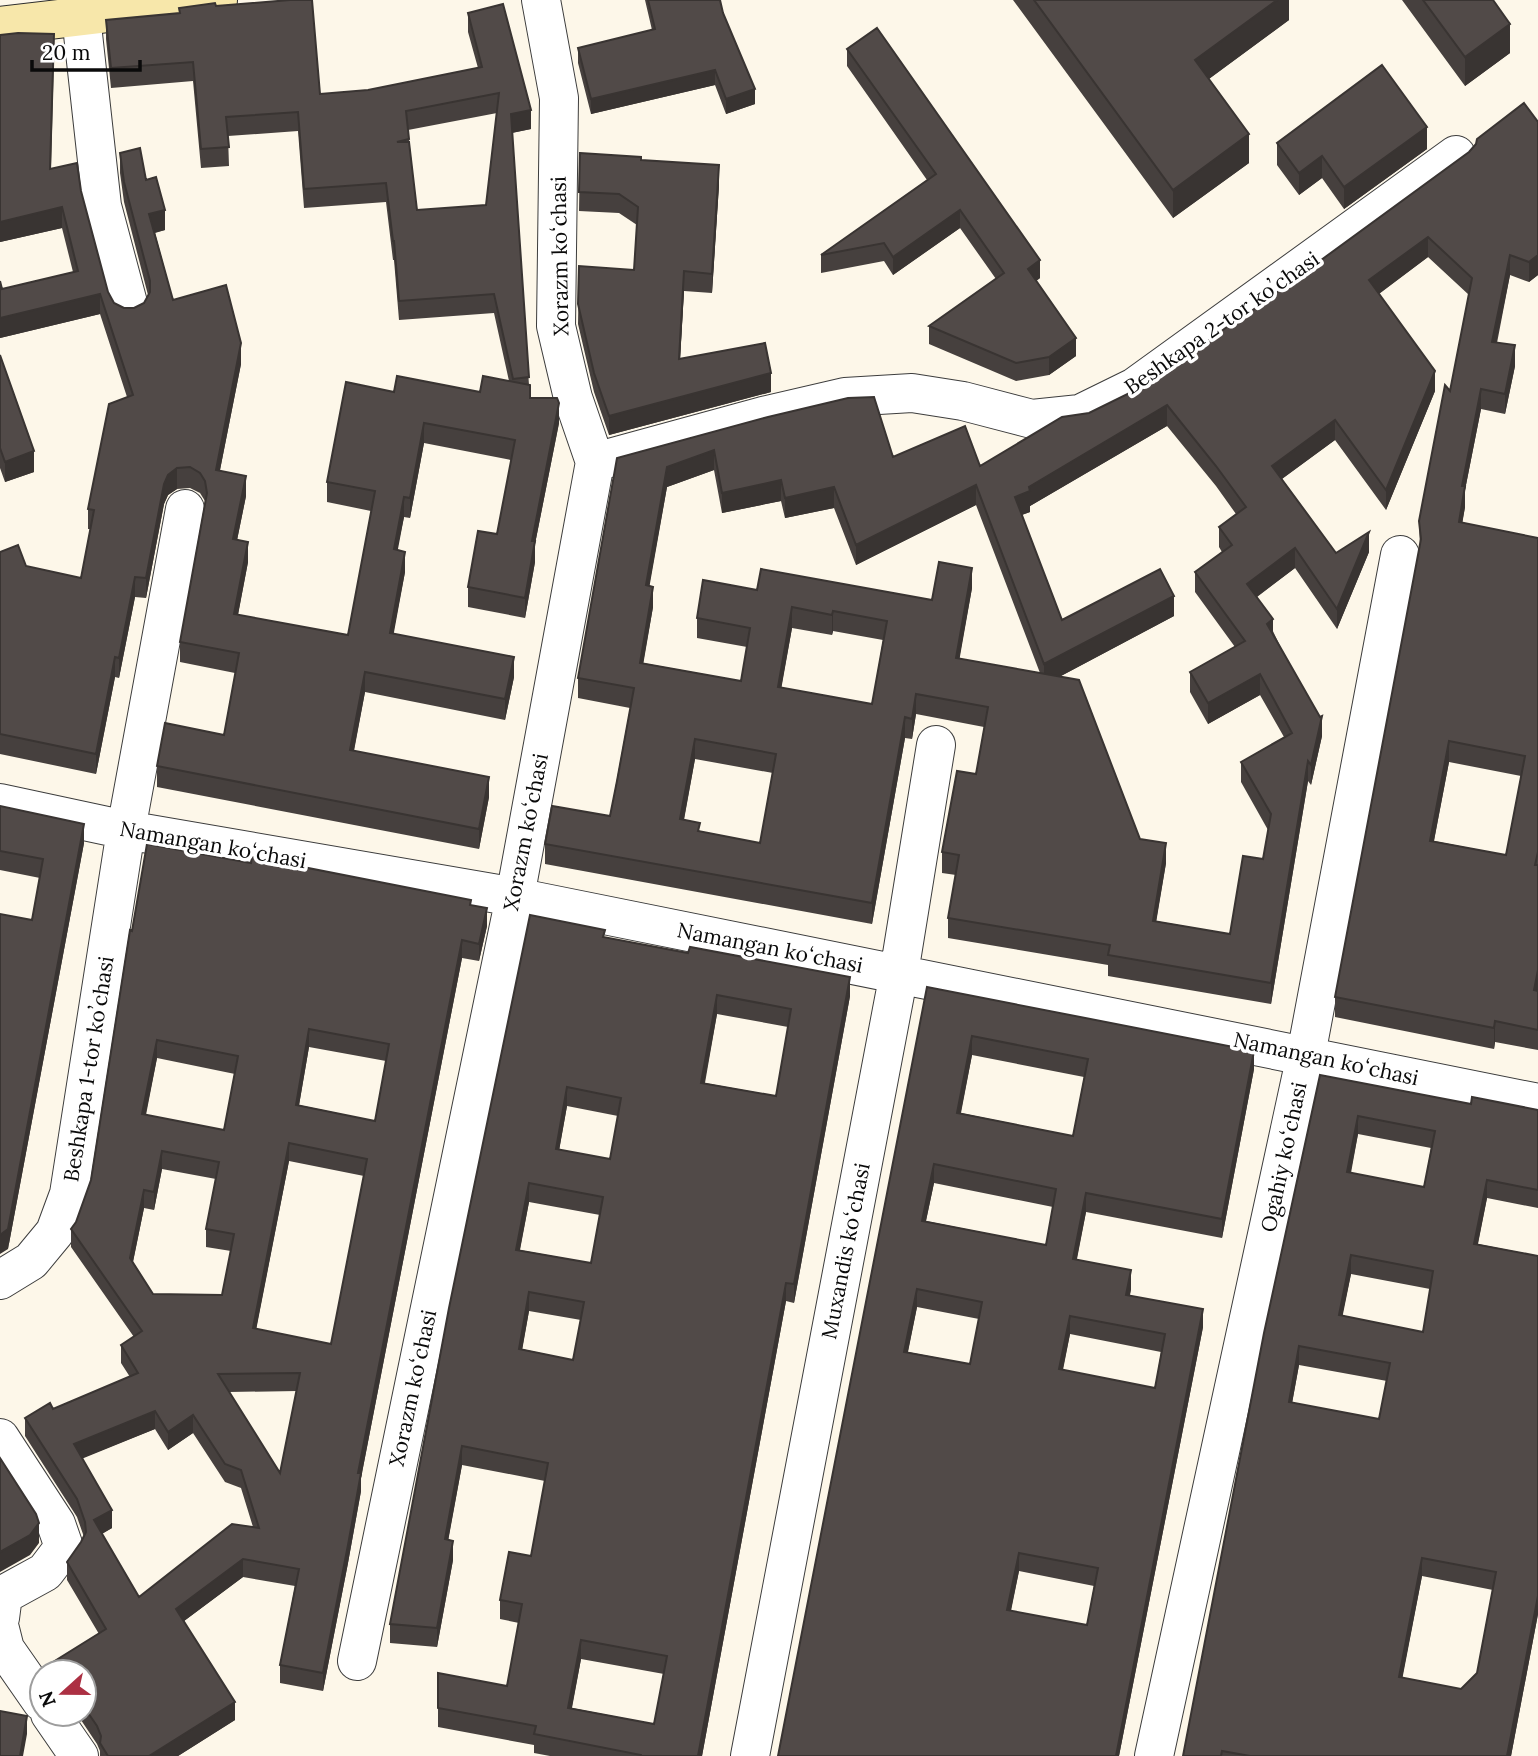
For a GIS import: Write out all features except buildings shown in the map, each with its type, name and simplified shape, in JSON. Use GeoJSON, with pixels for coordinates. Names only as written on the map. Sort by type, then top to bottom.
{"type":"FeatureCollection","features":[{"type":"Feature","properties":{"kind":"street"},"geometry":{"type":"LineString","coordinates":[[0,26],[218,0]]}},
{"type":"Feature","properties":{"kind":"street","name":"Xorazm koʻchasi"},"geometry":{"type":"LineString","coordinates":[[357,1661],[515,897],[595,463],[573,398],[556,326],[559,98],[541,0]]}},
{"type":"Feature","properties":{"kind":"street"},"geometry":{"type":"LineString","coordinates":[[81,16],[102,206],[129,307]]}},
{"type":"Feature","properties":{"kind":"street","name":"Beshkapa 2-tor koʼchasi"},"geometry":{"type":"LineString","coordinates":[[595,463],[763,416],[845,397],[912,393],[963,401],[1032,419],[1080,414],[1135,387],[1456,155]]}},
{"type":"Feature","properties":{"kind":"street","name":"Beshkapa 1-tor koʼchasi"},"geometry":{"type":"LineString","coordinates":[[0,1280],[31,1261],[55,1233],[69,1194],[126,830],[185,509]]}},
{"type":"Feature","properties":{"kind":"street","name":"Ogahiy koʻchasi"},"geometry":{"type":"LineString","coordinates":[[1154,1756],[1306,1055],[1399,555]]}},
{"type":"Feature","properties":{"kind":"street","name":"Muxandis koʻchasi"},"geometry":{"type":"LineString","coordinates":[[750,1756],[899,973],[936,745]]}},
{"type":"Feature","properties":{"kind":"street","name":"Namangan koʻchasi"},"geometry":{"type":"LineString","coordinates":[[0,803],[126,830],[515,897],[1538,1103]]}},
{"type":"Feature","properties":{"kind":"street"},"geometry":{"type":"LineString","coordinates":[[0,1438],[56,1524],[64,1547],[45,1573],[3,1595],[1,1637],[28,1680]]}},
{"type":"Feature","properties":{"kind":"street"},"geometry":{"type":"LineString","coordinates":[[60,1728],[79,1756]]}}]}
